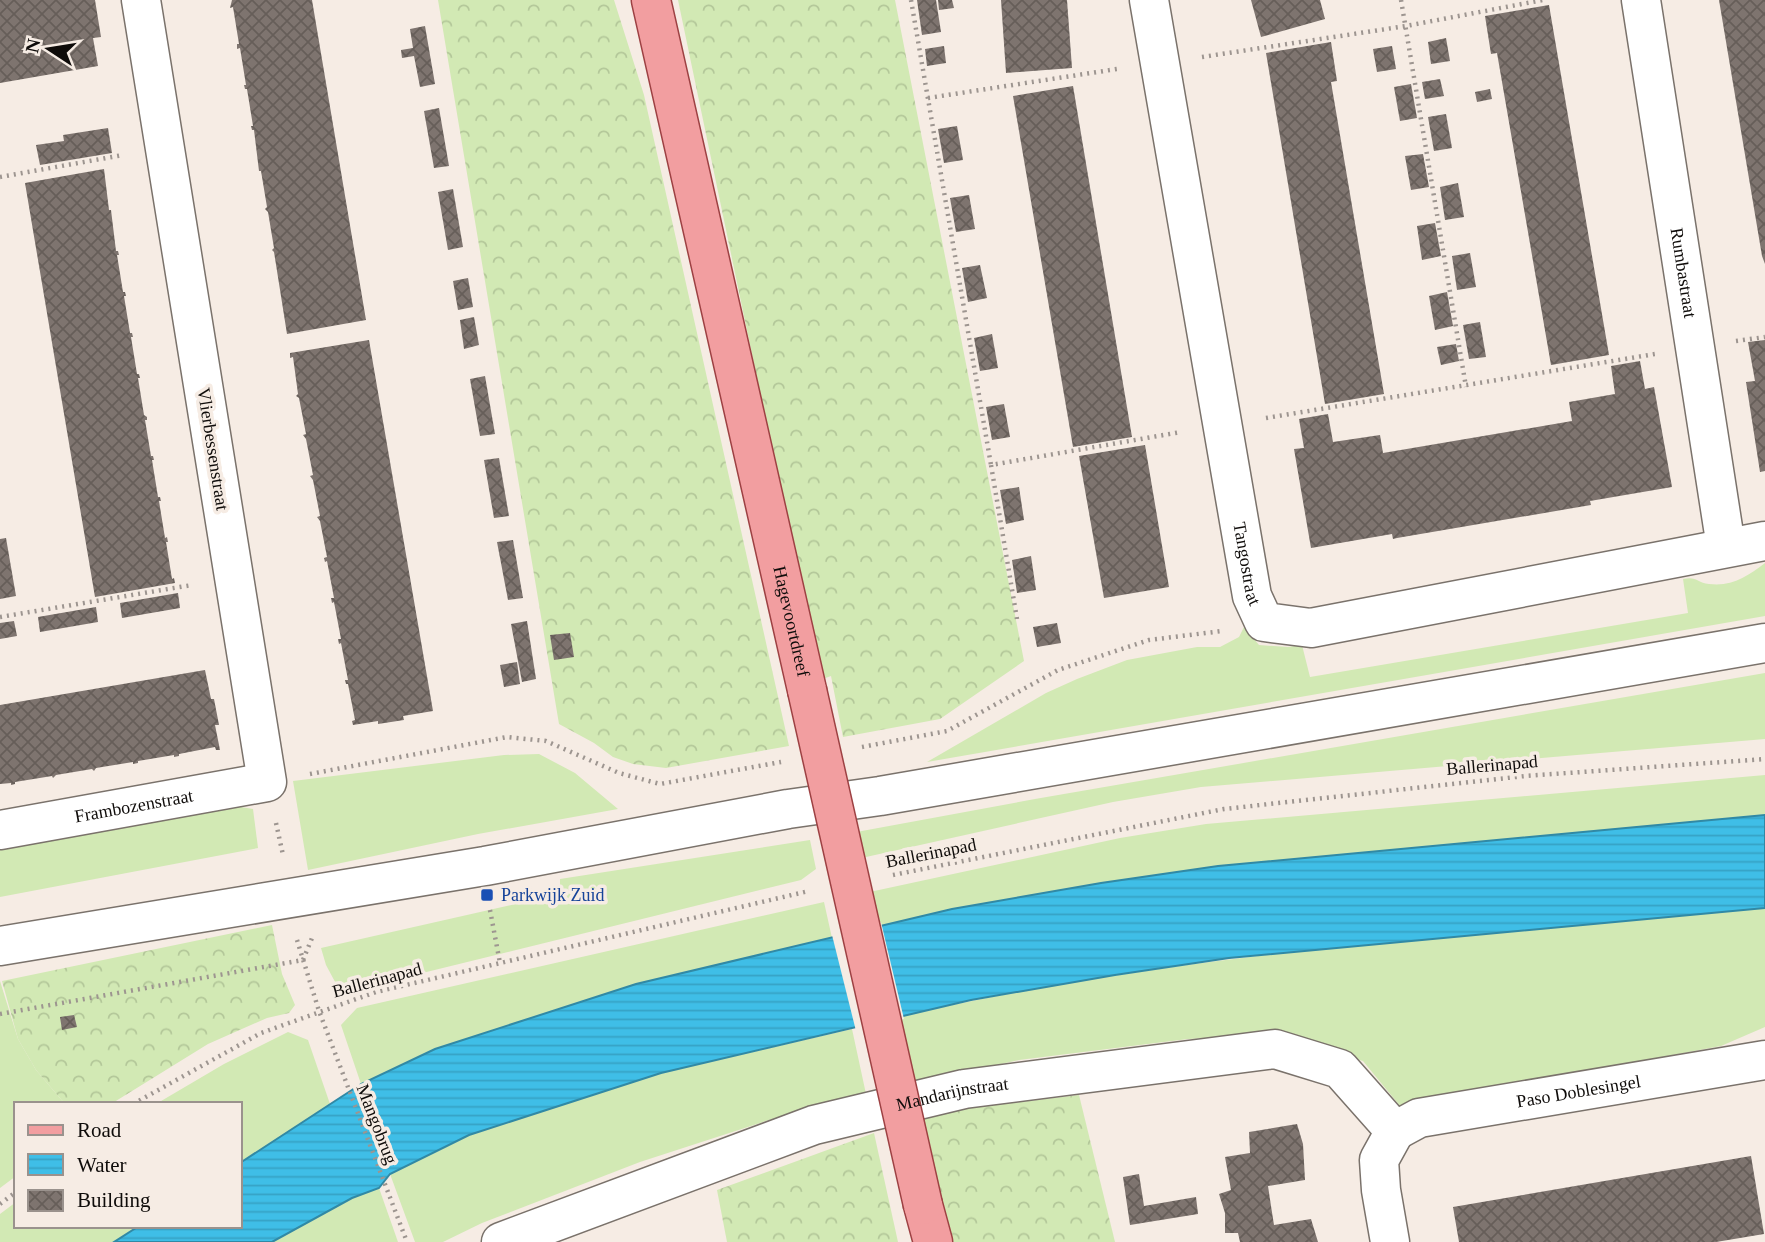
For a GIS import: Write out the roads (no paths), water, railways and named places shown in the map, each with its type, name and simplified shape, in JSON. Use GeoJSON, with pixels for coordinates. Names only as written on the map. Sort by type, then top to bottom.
{"type":"FeatureCollection","features":[{"type":"Feature","properties":{"kind":"main road","name":"Hagevoortdreef"},"geometry":{"type":"LineString","coordinates":[[651,0],[933,1242]]}},
{"type":"Feature","properties":{"kind":"street","name":"Vlierbessenstraat"},"geometry":{"type":"LineString","coordinates":[[141,0],[267,782]]}},
{"type":"Feature","properties":{"kind":"street","name":"Tangostraat"},"geometry":{"type":"LineString","coordinates":[[1149,0],[1252,596],[1264,622],[1311,628],[1765,541]]}},
{"type":"Feature","properties":{"kind":"street","name":"Rumbastraat"},"geometry":{"type":"LineString","coordinates":[[1641,0],[1726,547]]}},
{"type":"Feature","properties":{"kind":"street"},"geometry":{"type":"LineString","coordinates":[[0,946],[485,866],[788,809],[880,796],[1765,643]]}},
{"type":"Feature","properties":{"kind":"street","name":"Frambozenstraat"},"geometry":{"type":"LineString","coordinates":[[0,830],[267,782]]}},
{"type":"Feature","properties":{"kind":"street","name":"Mandarijnstraat"},"geometry":{"type":"LineString","coordinates":[[501,1242],[814,1125],[964,1089],[1275,1049],[1340,1069],[1395,1132]]}},
{"type":"Feature","properties":{"kind":"street","name":"Paso Doblesingel"},"geometry":{"type":"LineString","coordinates":[[1395,1132],[1419,1118],[1765,1060]]}},
{"type":"Feature","properties":{"kind":"street"},"geometry":{"type":"LineString","coordinates":[[1390,1242],[1379,1160],[1395,1132]]}},
{"type":"Feature","properties":{"kind":"water"},"geometry":{"type":"Polygon","coordinates":[[[1765,815],[1765,908],[1229,958],[971,1000],[661,1073],[469,1135],[390,1174],[379,1188],[352,1198],[272,1242],[114,1242],[136,1228],[242,1228],[242,1162],[361,1084],[435,1049],[636,984],[952,909],[1218,866],[1765,815]]]}},
{"type":"Feature","properties":{"kind":"place","name":"Parkwijk Zuid"},"geometry":{"type":"Point","coordinates":[487,895]}}]}
